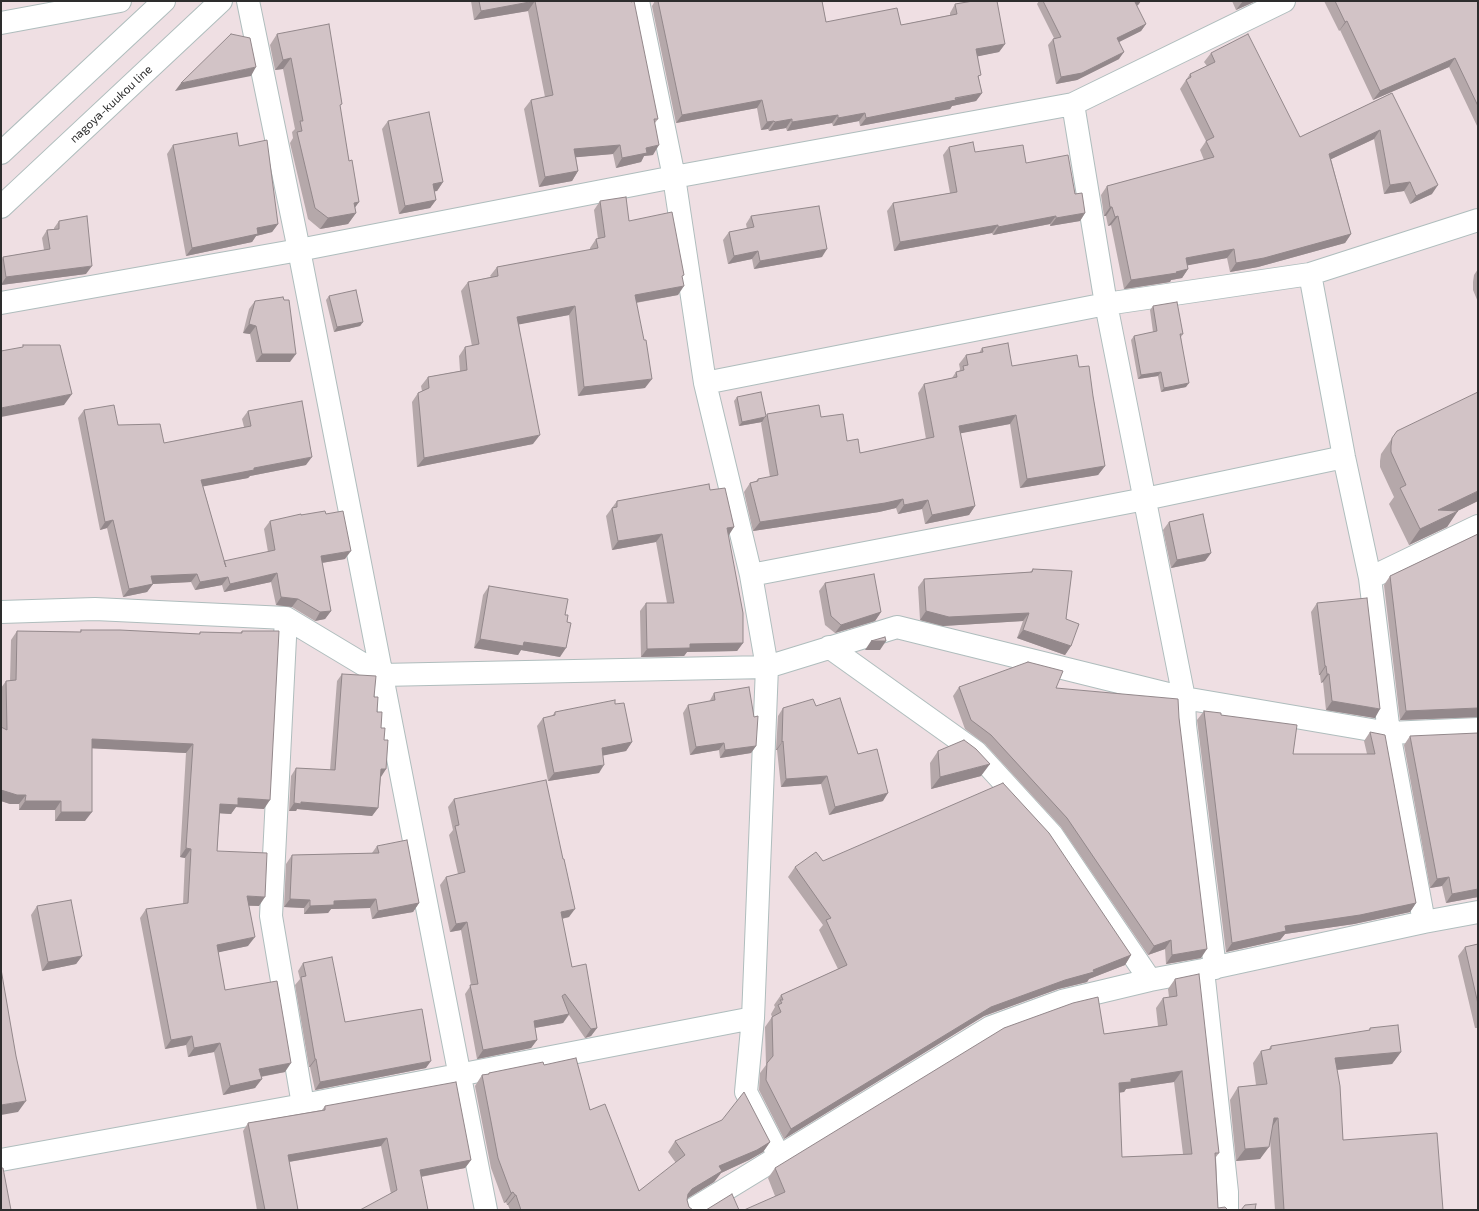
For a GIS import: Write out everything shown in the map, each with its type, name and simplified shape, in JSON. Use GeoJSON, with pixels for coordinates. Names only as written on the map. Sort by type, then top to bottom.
{"type":"FeatureCollection","features":[{"type":"Feature","properties":{"kind":"street"},"geometry":{"type":"LineString","coordinates":[[1,23],[120,1]]}},
{"type":"Feature","properties":{"kind":"street"},"geometry":{"type":"LineString","coordinates":[[1,154],[164,1]]}},
{"type":"Feature","properties":{"kind":"street","name":"nagoya-kuukou line"},"geometry":{"type":"LineString","coordinates":[[1,207],[221,1]]}},
{"type":"Feature","properties":{"kind":"street"},"geometry":{"type":"LineString","coordinates":[[248,1],[299,250],[486,1210]]}},
{"type":"Feature","properties":{"kind":"street"},"geometry":{"type":"LineString","coordinates":[[638,1],[674,177],[705,383],[751,575],[767,668],[753,1018],[746,1092],[779,1156]]}},
{"type":"Feature","properties":{"kind":"street"},"geometry":{"type":"LineString","coordinates":[[1,303],[299,250],[674,177],[1073,104],[1284,1]]}},
{"type":"Feature","properties":{"kind":"street"},"geometry":{"type":"LineString","coordinates":[[1073,104],[1106,304],[1184,698],[1186,733],[1209,969],[1227,1192],[1227,1210]]}},
{"type":"Feature","properties":{"kind":"street"},"geometry":{"type":"LineString","coordinates":[[705,383],[1106,304],[1310,274],[1478,220]]}},
{"type":"Feature","properties":{"kind":"street"},"geometry":{"type":"LineString","coordinates":[[1310,274],[1344,457],[1370,578],[1389,733],[1424,922]]}},
{"type":"Feature","properties":{"kind":"street"},"geometry":{"type":"LineString","coordinates":[[751,575],[1144,499],[1344,457]]}},
{"type":"Feature","properties":{"kind":"street"},"geometry":{"type":"LineString","coordinates":[[1370,578],[1478,526]]}},
{"type":"Feature","properties":{"kind":"street"},"geometry":{"type":"LineString","coordinates":[[1,612],[95,609],[286,618],[381,675],[767,668],[829,647],[897,627],[1184,698],[1389,733],[1478,729]]}},
{"type":"Feature","properties":{"kind":"street"},"geometry":{"type":"LineString","coordinates":[[286,618],[271,916],[304,1104]]}},
{"type":"Feature","properties":{"kind":"street"},"geometry":{"type":"LineString","coordinates":[[829,647],[976,752],[1052,836],[1150,980]]}},
{"type":"Feature","properties":{"kind":"street"},"geometry":{"type":"LineString","coordinates":[[692,1210],[991,1027],[1062,1001],[1150,980],[1209,969],[1424,922],[1478,912]]}},
{"type":"Feature","properties":{"kind":"street"},"geometry":{"type":"LineString","coordinates":[[1,1160],[753,1018]]}},
{"type":"Feature","properties":{"kind":"building"},"geometry":{"type":"Polygon","coordinates":[[[479,1],[535,1],[481,11],[479,1]]]}},
{"type":"Feature","properties":{"kind":"building"},"geometry":{"type":"Polygon","coordinates":[[[535,1],[634,1],[658,119],[654,119],[659,145],[646,148],[647,153],[622,158],[620,145],[574,149],[578,171],[545,177],[531,100],[553,95],[535,1]]]}},
{"type":"Feature","properties":{"kind":"building"},"geometry":{"type":"Polygon","coordinates":[[[658,1],[822,1],[826,22],[897,8],[901,25],[957,14],[955,4],[973,1],[997,1],[1005,44],[976,49],[981,75],[978,76],[982,93],[955,98],[956,100],[866,118],[865,113],[838,118],[838,115],[792,122],[792,119],[767,122],[762,100],[682,115],[658,1]]]}},
{"type":"Feature","properties":{"kind":"building"},"geometry":{"type":"Polygon","coordinates":[[[1043,1],[1138,1],[1135,2],[1146,24],[1117,38],[1124,52],[1082,73],[1061,77],[1053,39],[1061,37],[1043,1]]]}},
{"type":"Feature","properties":{"kind":"building"},"geometry":{"type":"Polygon","coordinates":[[[1335,1],[1478,1],[1478,106],[1455,58],[1380,91],[1347,21],[1345,22],[1335,1]]]}},
{"type":"Feature","properties":{"kind":"building"},"geometry":{"type":"Polygon","coordinates":[[[329,24],[342,104],[340,105],[349,161],[352,160],[359,202],[354,203],[356,213],[328,218],[315,208],[297,132],[302,131],[300,121],[303,121],[291,58],[283,60],[277,34],[329,24]]]}},
{"type":"Feature","properties":{"kind":"building"},"geometry":{"type":"Polygon","coordinates":[[[231,34],[250,38],[256,67],[181,83],[231,34]]]}},
{"type":"Feature","properties":{"kind":"building"},"geometry":{"type":"Polygon","coordinates":[[[1248,34],[1300,137],[1392,93],[1438,185],[1416,196],[1410,182],[1390,185],[1380,130],[1329,154],[1351,234],[1264,258],[1236,263],[1234,249],[1186,258],[1188,269],[1176,272],[1177,273],[1131,280],[1118,216],[1115,217],[1112,207],[1110,207],[1107,186],[1214,157],[1206,141],[1214,137],[1186,80],[1191,77],[1190,74],[1215,62],[1211,53],[1248,34]]]}},
{"type":"Feature","properties":{"kind":"building"},"geometry":{"type":"Polygon","coordinates":[[[429,112],[443,182],[433,184],[436,200],[405,206],[388,121],[429,112]]]}},
{"type":"Feature","properties":{"kind":"building"},"geometry":{"type":"Polygon","coordinates":[[[237,133],[239,146],[267,140],[278,224],[257,228],[258,234],[192,248],[173,145],[237,133]]]}},
{"type":"Feature","properties":{"kind":"building"},"geometry":{"type":"Polygon","coordinates":[[[973,142],[975,152],[1023,145],[1026,163],[1068,155],[1075,194],[1082,193],[1085,213],[1056,218],[1056,216],[998,227],[998,225],[900,242],[893,203],[957,192],[949,147],[973,142]]]}},
{"type":"Feature","properties":{"kind":"building"},"geometry":{"type":"Polygon","coordinates":[[[626,197],[629,221],[672,212],[684,275],[682,276],[684,286],[635,295],[644,340],[646,340],[652,379],[584,387],[575,306],[517,317],[540,435],[424,458],[418,393],[429,388],[428,377],[467,370],[465,347],[479,344],[468,282],[498,276],[497,267],[598,248],[596,239],[605,237],[600,201],[626,197]]]}},
{"type":"Feature","properties":{"kind":"building"},"geometry":{"type":"Polygon","coordinates":[[[819,206],[827,249],[760,261],[758,251],[734,256],[729,232],[754,227],[751,216],[819,206]]]}},
{"type":"Feature","properties":{"kind":"building"},"geometry":{"type":"Polygon","coordinates":[[[87,216],[92,266],[6,277],[3,257],[50,249],[47,230],[59,229],[59,221],[87,216]]]}},
{"type":"Feature","properties":{"kind":"building"},"geometry":{"type":"Polygon","coordinates":[[[356,290],[363,322],[337,327],[329,296],[356,290]]]}},
{"type":"Feature","properties":{"kind":"building"},"geometry":{"type":"Polygon","coordinates":[[[283,297],[284,300],[289,300],[296,354],[262,354],[256,326],[249,324],[255,301],[283,297]]]}},
{"type":"Feature","properties":{"kind":"building"},"geometry":{"type":"Polygon","coordinates":[[[1177,302],[1183,334],[1180,334],[1189,383],[1164,388],[1161,372],[1141,375],[1134,336],[1157,331],[1153,306],[1177,302]]]}},
{"type":"Feature","properties":{"kind":"building"},"geometry":{"type":"Polygon","coordinates":[[[1008,343],[1012,366],[1077,355],[1079,367],[1089,366],[1105,466],[1027,479],[1016,415],[959,426],[975,506],[932,515],[928,500],[904,505],[903,499],[760,522],[750,483],[758,481],[758,479],[778,475],[767,414],[819,405],[821,417],[843,414],[847,441],[858,439],[860,453],[934,437],[924,384],[957,377],[956,372],[964,370],[963,366],[968,365],[966,355],[983,352],[982,348],[1008,343]]]}},
{"type":"Feature","properties":{"kind":"building"},"geometry":{"type":"Polygon","coordinates":[[[23,345],[60,345],[72,394],[1,408],[1,351],[23,347],[23,345]]]}},
{"type":"Feature","properties":{"kind":"building"},"geometry":{"type":"Polygon","coordinates":[[[761,392],[766,416],[742,422],[737,397],[761,392]]]}},
{"type":"Feature","properties":{"kind":"building"},"geometry":{"type":"Polygon","coordinates":[[[1478,392],[1478,491],[1438,510],[1458,511],[1420,529],[1400,488],[1406,485],[1391,452],[1392,438],[1397,431],[1478,392]]]}},
{"type":"Feature","properties":{"kind":"building"},"geometry":{"type":"Polygon","coordinates":[[[302,401],[312,457],[201,480],[224,561],[275,550],[270,521],[301,514],[325,511],[326,514],[343,511],[351,551],[321,556],[331,611],[320,612],[298,599],[281,597],[277,573],[230,584],[228,577],[200,582],[197,574],[151,576],[153,584],[129,589],[113,520],[105,522],[84,410],[114,405],[118,425],[160,424],[164,443],[251,426],[248,411],[302,401]]]}},
{"type":"Feature","properties":{"kind":"building"},"geometry":{"type":"Polygon","coordinates":[[[709,484],[710,490],[725,488],[734,527],[727,528],[743,613],[743,643],[690,644],[690,648],[647,649],[646,603],[674,603],[662,534],[618,541],[612,508],[617,507],[617,501],[709,484]]]}},
{"type":"Feature","properties":{"kind":"building"},"geometry":{"type":"Polygon","coordinates":[[[1203,514],[1211,553],[1177,560],[1169,522],[1203,514]]]}},
{"type":"Feature","properties":{"kind":"building"},"geometry":{"type":"Polygon","coordinates":[[[1478,534],[1478,708],[1406,711],[1390,576],[1478,534]]]}},
{"type":"Feature","properties":{"kind":"building"},"geometry":{"type":"Polygon","coordinates":[[[1033,569],[1072,571],[1066,619],[1079,624],[1071,646],[1023,630],[1029,613],[949,617],[926,611],[924,579],[1032,572],[1033,569]]]}},
{"type":"Feature","properties":{"kind":"building"},"geometry":{"type":"Polygon","coordinates":[[[874,574],[881,612],[841,625],[831,616],[825,583],[874,574]]]}},
{"type":"Feature","properties":{"kind":"building"},"geometry":{"type":"Polygon","coordinates":[[[489,586],[568,599],[565,615],[568,615],[567,622],[571,623],[566,648],[524,642],[523,646],[480,639],[489,586]]]}},
{"type":"Feature","properties":{"kind":"building"},"geometry":{"type":"Polygon","coordinates":[[[1367,598],[1380,709],[1332,701],[1329,674],[1327,674],[1325,666],[1317,603],[1367,598]]]}},
{"type":"Feature","properties":{"kind":"building"},"geometry":{"type":"Polygon","coordinates":[[[81,630],[120,630],[200,634],[200,632],[242,633],[242,631],[279,631],[270,800],[238,798],[238,805],[220,804],[217,851],[267,853],[265,897],[247,896],[255,937],[217,945],[225,990],[277,981],[291,1063],[259,1069],[262,1079],[230,1086],[220,1043],[194,1048],[192,1036],[171,1040],[146,909],[188,903],[191,849],[186,848],[193,744],[92,739],[92,812],[61,812],[61,801],[25,801],[26,795],[17,795],[1,790],[1,727],[7,730],[6,681],[16,680],[17,631],[81,632],[81,630]]]}},
{"type":"Feature","properties":{"kind":"building"},"geometry":{"type":"Polygon","coordinates":[[[885,637],[886,641],[871,641],[885,637]]]}},
{"type":"Feature","properties":{"kind":"building"},"geometry":{"type":"Polygon","coordinates":[[[1028,662],[1063,671],[1056,688],[1178,699],[1207,949],[1172,955],[1171,940],[1154,946],[1067,818],[991,735],[971,720],[959,687],[1028,662]]]}},
{"type":"Feature","properties":{"kind":"building"},"geometry":{"type":"Polygon","coordinates":[[[342,674],[376,676],[374,697],[378,697],[377,712],[382,712],[381,728],[385,728],[384,740],[388,740],[386,769],[381,769],[378,808],[301,802],[301,804],[294,803],[296,768],[335,770],[342,674]]]}},
{"type":"Feature","properties":{"kind":"building"},"geometry":{"type":"Polygon","coordinates":[[[749,687],[754,717],[758,716],[756,746],[725,750],[724,743],[696,747],[688,705],[715,700],[714,693],[749,687]]]}},
{"type":"Feature","properties":{"kind":"building"},"geometry":{"type":"Polygon","coordinates":[[[840,698],[858,754],[877,749],[888,793],[835,807],[827,776],[786,779],[783,741],[782,742],[783,708],[813,699],[816,706],[840,698]]]}},
{"type":"Feature","properties":{"kind":"building"},"geometry":{"type":"Polygon","coordinates":[[[615,700],[615,704],[624,703],[632,742],[602,748],[604,765],[554,773],[543,718],[555,715],[555,712],[615,700]]]}},
{"type":"Feature","properties":{"kind":"building"},"geometry":{"type":"Polygon","coordinates":[[[1204,711],[1221,713],[1221,715],[1297,725],[1293,754],[1375,754],[1370,732],[1385,735],[1416,903],[1360,915],[1285,926],[1286,931],[1232,943],[1204,711]]]}},
{"type":"Feature","properties":{"kind":"building"},"geometry":{"type":"Polygon","coordinates":[[[1478,733],[1478,889],[1452,894],[1449,877],[1437,879],[1410,736],[1478,733]]]}},
{"type":"Feature","properties":{"kind":"building"},"geometry":{"type":"Polygon","coordinates":[[[964,740],[976,749],[990,764],[940,777],[938,751],[964,740]]]}},
{"type":"Feature","properties":{"kind":"building"},"geometry":{"type":"Polygon","coordinates":[[[546,780],[575,909],[561,912],[572,967],[586,964],[597,1028],[591,1029],[565,994],[562,996],[569,1014],[534,1021],[537,1040],[483,1050],[470,985],[478,984],[467,922],[456,924],[446,877],[465,872],[455,826],[459,825],[454,799],[546,780]]]}},
{"type":"Feature","properties":{"kind":"building"},"geometry":{"type":"Polygon","coordinates":[[[1003,783],[1049,833],[1131,955],[1093,970],[1094,972],[1065,980],[991,1007],[791,1129],[766,1080],[767,1063],[773,1056],[772,1017],[781,1012],[778,1005],[782,1003],[780,1000],[783,1000],[781,995],[847,965],[826,920],[831,918],[795,867],[816,852],[823,861],[1003,783]]]}},
{"type":"Feature","properties":{"kind":"building"},"geometry":{"type":"Polygon","coordinates":[[[407,840],[419,903],[378,911],[376,899],[334,901],[334,905],[310,906],[310,900],[290,899],[292,855],[379,853],[377,846],[407,840]]]}},
{"type":"Feature","properties":{"kind":"building"},"geometry":{"type":"Polygon","coordinates":[[[71,900],[82,956],[48,962],[37,906],[71,900]]]}},
{"type":"Feature","properties":{"kind":"building"},"geometry":{"type":"Polygon","coordinates":[[[1478,944],[1478,1004],[1465,947],[1478,944]]]}},
{"type":"Feature","properties":{"kind":"building"},"geometry":{"type":"Polygon","coordinates":[[[332,957],[345,1022],[422,1009],[431,1061],[320,1082],[301,977],[306,976],[303,963],[332,957]]]}},
{"type":"Feature","properties":{"kind":"building"},"geometry":{"type":"Polygon","coordinates":[[[1,969],[16,1056],[26,1101],[1,1105],[1,969]]]}},
{"type":"Feature","properties":{"kind":"building"},"geometry":{"type":"Polygon","coordinates":[[[1199,974],[1219,1153],[1215,1153],[1218,1208],[1225,1207],[1228,1210],[744,1210],[785,1192],[775,1168],[1004,1028],[1073,1003],[1098,997],[1104,1034],[1167,1025],[1163,998],[1177,996],[1175,979],[1199,974]],[[1182,1071],[1131,1079],[1131,1082],[1119,1083],[1122,1157],[1192,1154],[1182,1071]]]}},
{"type":"Feature","properties":{"kind":"building"},"geometry":{"type":"Polygon","coordinates":[[[1398,1025],[1401,1052],[1335,1058],[1340,1086],[1343,1140],[1437,1133],[1443,1210],[1284,1210],[1278,1118],[1274,1118],[1269,1147],[1245,1149],[1238,1087],[1267,1084],[1261,1051],[1271,1049],[1271,1046],[1370,1030],[1370,1028],[1398,1025]]]}},
{"type":"Feature","properties":{"kind":"building"},"geometry":{"type":"Polygon","coordinates":[[[576,1058],[590,1110],[605,1104],[639,1191],[685,1155],[675,1141],[722,1120],[744,1092],[770,1142],[757,1150],[719,1166],[722,1171],[692,1189],[688,1194],[687,1200],[689,1207],[693,1210],[521,1210],[516,1195],[513,1192],[511,1193],[498,1158],[482,1075],[543,1062],[544,1065],[576,1058]]]}},
{"type":"Feature","properties":{"kind":"building"},"geometry":{"type":"Polygon","coordinates":[[[456,1082],[471,1160],[420,1170],[428,1210],[360,1210],[397,1190],[387,1138],[288,1155],[298,1210],[265,1210],[248,1123],[325,1110],[325,1106],[456,1082]]]}},
{"type":"Feature","properties":{"kind":"building"},"geometry":{"type":"Polygon","coordinates":[[[1,1168],[3,1168],[11,1210],[1,1210],[1,1168]]]}},
{"type":"Feature","properties":{"kind":"building"},"geometry":{"type":"Polygon","coordinates":[[[732,1194],[739,1210],[706,1210],[732,1194]]]}},
{"type":"Feature","properties":{"kind":"building"},"geometry":{"type":"Polygon","coordinates":[[[1256,1204],[1255,1210],[1241,1210],[1245,1205],[1256,1204]]]}}]}
